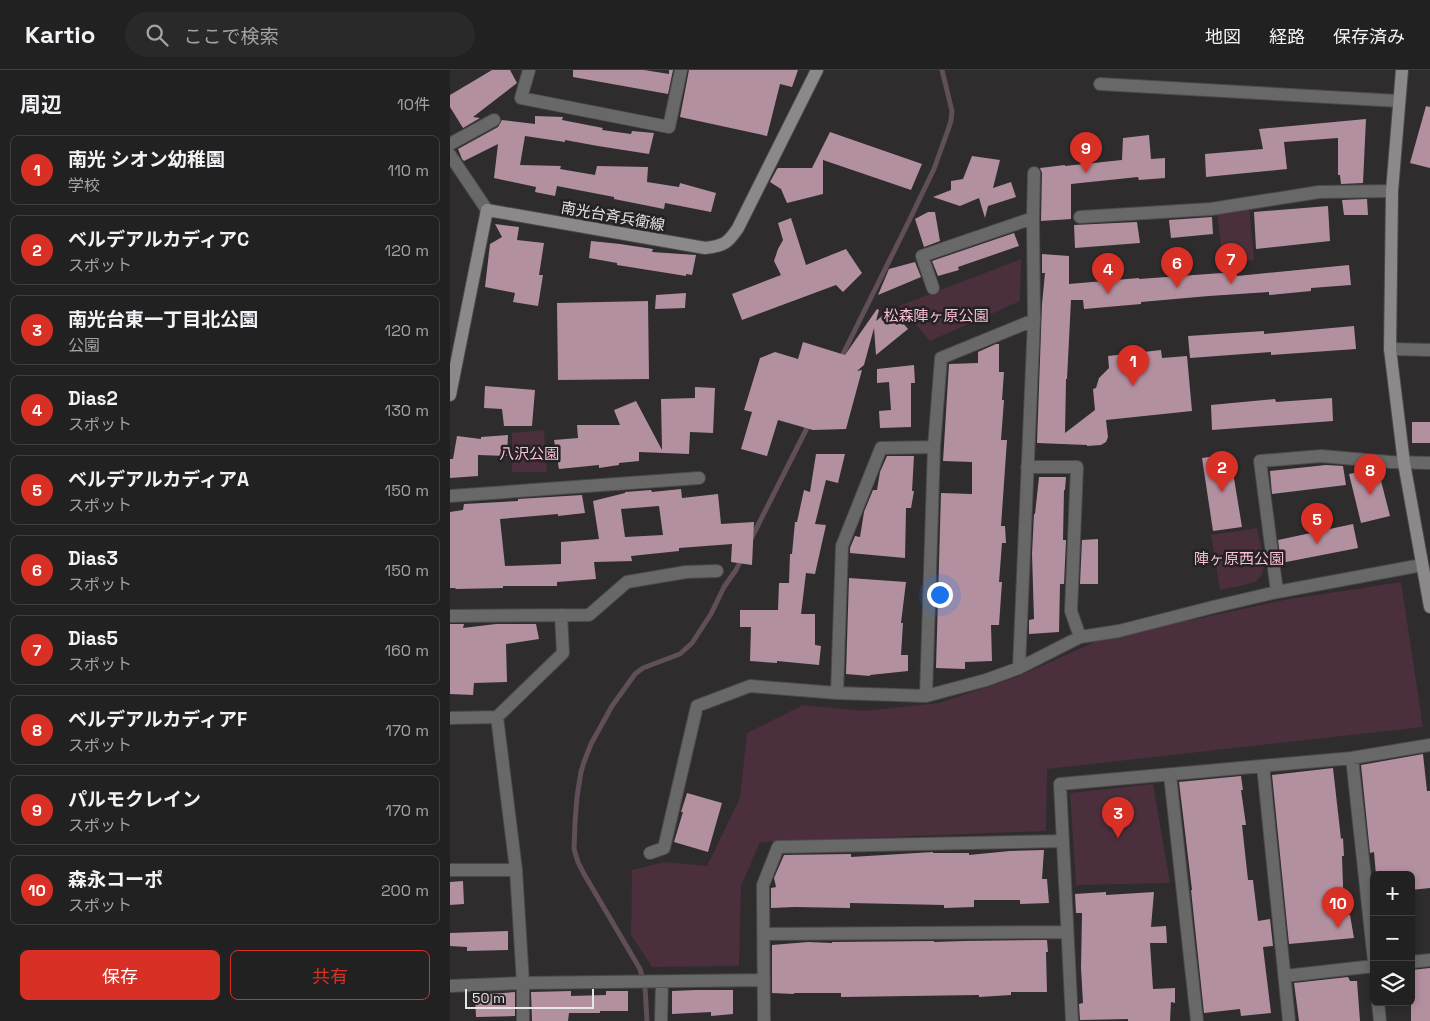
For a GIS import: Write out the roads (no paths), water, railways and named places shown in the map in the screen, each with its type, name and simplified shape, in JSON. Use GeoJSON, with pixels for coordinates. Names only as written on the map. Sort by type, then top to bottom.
{"type":"FeatureCollection","features":[{"type":"Feature","properties":{"kind":"street"},"geometry":{"type":"LineString","coordinates":[[529,70],[521,98],[669,127],[681,70]]}},
{"type":"Feature","properties":{"kind":"street","name":"南光台斉兵衛線"},"geometry":{"type":"LineString","coordinates":[[487,210],[705,248],[717,247],[730,240],[738,228],[817,70]]}},
{"type":"Feature","properties":{"kind":"street"},"geometry":{"type":"LineString","coordinates":[[1402,70],[1392,191],[1390,349],[1404,463],[1430,607]]}},
{"type":"Feature","properties":{"kind":"street"},"geometry":{"type":"LineString","coordinates":[[1100,84],[1399,101]]}},
{"type":"Feature","properties":{"kind":"street"},"geometry":{"type":"LineString","coordinates":[[450,144],[494,120]]}},
{"type":"Feature","properties":{"kind":"street"},"geometry":{"type":"LineString","coordinates":[[450,155],[487,210],[450,395]]}},
{"type":"Feature","properties":{"kind":"street"},"geometry":{"type":"LineString","coordinates":[[1019,668],[1034,320],[1034,173]]}},
{"type":"Feature","properties":{"kind":"street"},"geometry":{"type":"LineString","coordinates":[[1080,217],[1211,209],[1319,192],[1392,191]]}},
{"type":"Feature","properties":{"kind":"street"},"geometry":{"type":"LineString","coordinates":[[933,288],[922,256],[1033,218]]}},
{"type":"Feature","properties":{"kind":"street"},"geometry":{"type":"LineString","coordinates":[[926,696],[934,447],[941,358],[1034,320]]}},
{"type":"Feature","properties":{"kind":"street"},"geometry":{"type":"LineString","coordinates":[[1390,349],[1430,350]]}},
{"type":"Feature","properties":{"kind":"street"},"geometry":{"type":"LineString","coordinates":[[837,693],[842,546],[880,448],[934,447]]}},
{"type":"Feature","properties":{"kind":"street"},"geometry":{"type":"LineString","coordinates":[[1278,592],[1260,461],[1321,456],[1404,463],[1430,463]]}},
{"type":"Feature","properties":{"kind":"street"},"geometry":{"type":"LineString","coordinates":[[1027,467],[1078,467],[1071,611],[1080,637]]}},
{"type":"Feature","properties":{"kind":"street"},"geometry":{"type":"LineString","coordinates":[[450,496],[699,478]]}},
{"type":"Feature","properties":{"kind":"street"},"geometry":{"type":"LineString","coordinates":[[650,853],[664,848],[697,706],[750,686],[837,693],[926,696],[986,680],[1019,668],[1080,637],[1120,631],[1278,592],[1422,565]]}},
{"type":"Feature","properties":{"kind":"street"},"geometry":{"type":"LineString","coordinates":[[450,616],[589,615],[628,582],[686,572],[718,571]]}},
{"type":"Feature","properties":{"kind":"street"},"geometry":{"type":"LineString","coordinates":[[450,718],[497,717],[563,653],[561,616]]}},
{"type":"Feature","properties":{"kind":"street"},"geometry":{"type":"LineString","coordinates":[[497,717],[516,870],[524,1021]]}},
{"type":"Feature","properties":{"kind":"street"},"geometry":{"type":"LineString","coordinates":[[1072,1021],[1060,784],[1352,758],[1430,745]]}},
{"type":"Feature","properties":{"kind":"street"},"geometry":{"type":"LineString","coordinates":[[1352,758],[1370,924]]}},
{"type":"Feature","properties":{"kind":"street"},"geometry":{"type":"LineString","coordinates":[[1263,766],[1289,1021]]}},
{"type":"Feature","properties":{"kind":"street"},"geometry":{"type":"LineString","coordinates":[[1170,775],[1197,1021]]}},
{"type":"Feature","properties":{"kind":"street"},"geometry":{"type":"LineString","coordinates":[[764,1021],[763,885],[778,847],[1063,841]]}},
{"type":"Feature","properties":{"kind":"street"},"geometry":{"type":"LineString","coordinates":[[450,870],[516,870]]}},
{"type":"Feature","properties":{"kind":"street"},"geometry":{"type":"LineString","coordinates":[[764,934],[1067,932]]}},
{"type":"Feature","properties":{"kind":"street"},"geometry":{"type":"LineString","coordinates":[[1415,962],[1430,960]]}},
{"type":"Feature","properties":{"kind":"street"},"geometry":{"type":"LineString","coordinates":[[1285,976],[1370,966]]}},
{"type":"Feature","properties":{"kind":"street"},"geometry":{"type":"LineString","coordinates":[[450,986],[523,983],[764,980]]}},
{"type":"Feature","properties":{"kind":"street"},"geometry":{"type":"LineString","coordinates":[[651,982],[661,1021]]}},
{"type":"Feature","properties":{"kind":"street"},"geometry":{"type":"LineString","coordinates":[[1378,1006],[1380,1021]]}},
{"type":"Feature","properties":{"kind":"waterway"},"geometry":{"type":"LineString","coordinates":[[840,360],[934,169],[948,130],[952,111],[942,70]]}},
{"type":"Feature","properties":{"kind":"waterway"},"geometry":{"type":"LineString","coordinates":[[751,539],[809,424]]}},
{"type":"Feature","properties":{"kind":"waterway"},"geometry":{"type":"LineString","coordinates":[[647,1021],[645,987],[640,969],[584,874],[574,849],[577,797],[581,772],[591,744],[612,706],[635,674],[643,668],[680,654],[692,643],[711,614],[724,587],[742,558]]}},
{"type":"Feature","properties":{"kind":"place","name":"パルモクレイン"},"geometry":{"type":"Point","coordinates":[1086,173]}},
{"type":"Feature","properties":{"kind":"place","name":"Dias5"},"geometry":{"type":"Point","coordinates":[1231,284]}},
{"type":"Feature","properties":{"kind":"place","name":"Dias3"},"geometry":{"type":"Point","coordinates":[1177,288]}},
{"type":"Feature","properties":{"kind":"place","name":"Dias2"},"geometry":{"type":"Point","coordinates":[1108,294]}},
{"type":"Feature","properties":{"kind":"place","name":"南光 シオン幼稚園"},"geometry":{"type":"Point","coordinates":[1133,386]}},
{"type":"Feature","properties":{"kind":"place","name":"ベルデアルカディアC"},"geometry":{"type":"Point","coordinates":[1222,492]}},
{"type":"Feature","properties":{"kind":"place","name":"ベルデアルカディアF"},"geometry":{"type":"Point","coordinates":[1370,495]}},
{"type":"Feature","properties":{"kind":"place","name":"ベルデアルカディアA"},"geometry":{"type":"Point","coordinates":[1317,544]}},
{"type":"Feature","properties":{"kind":"place","name":"南光台東一丁目北公園"},"geometry":{"type":"Point","coordinates":[1118,838]}},
{"type":"Feature","properties":{"kind":"place","name":"森永コーポ"},"geometry":{"type":"Point","coordinates":[1338,928]}},
{"type":"Feature","properties":{"kind":"park label","name":"松森陣ヶ原公園"},"geometry":{"type":"Point","coordinates":[936,315]}},
{"type":"Feature","properties":{"kind":"park label","name":"八沢公園"},"geometry":{"type":"Point","coordinates":[529,453]}},
{"type":"Feature","properties":{"kind":"park label","name":"陣ヶ原西公園"},"geometry":{"type":"Point","coordinates":[1239,558]}}]}
